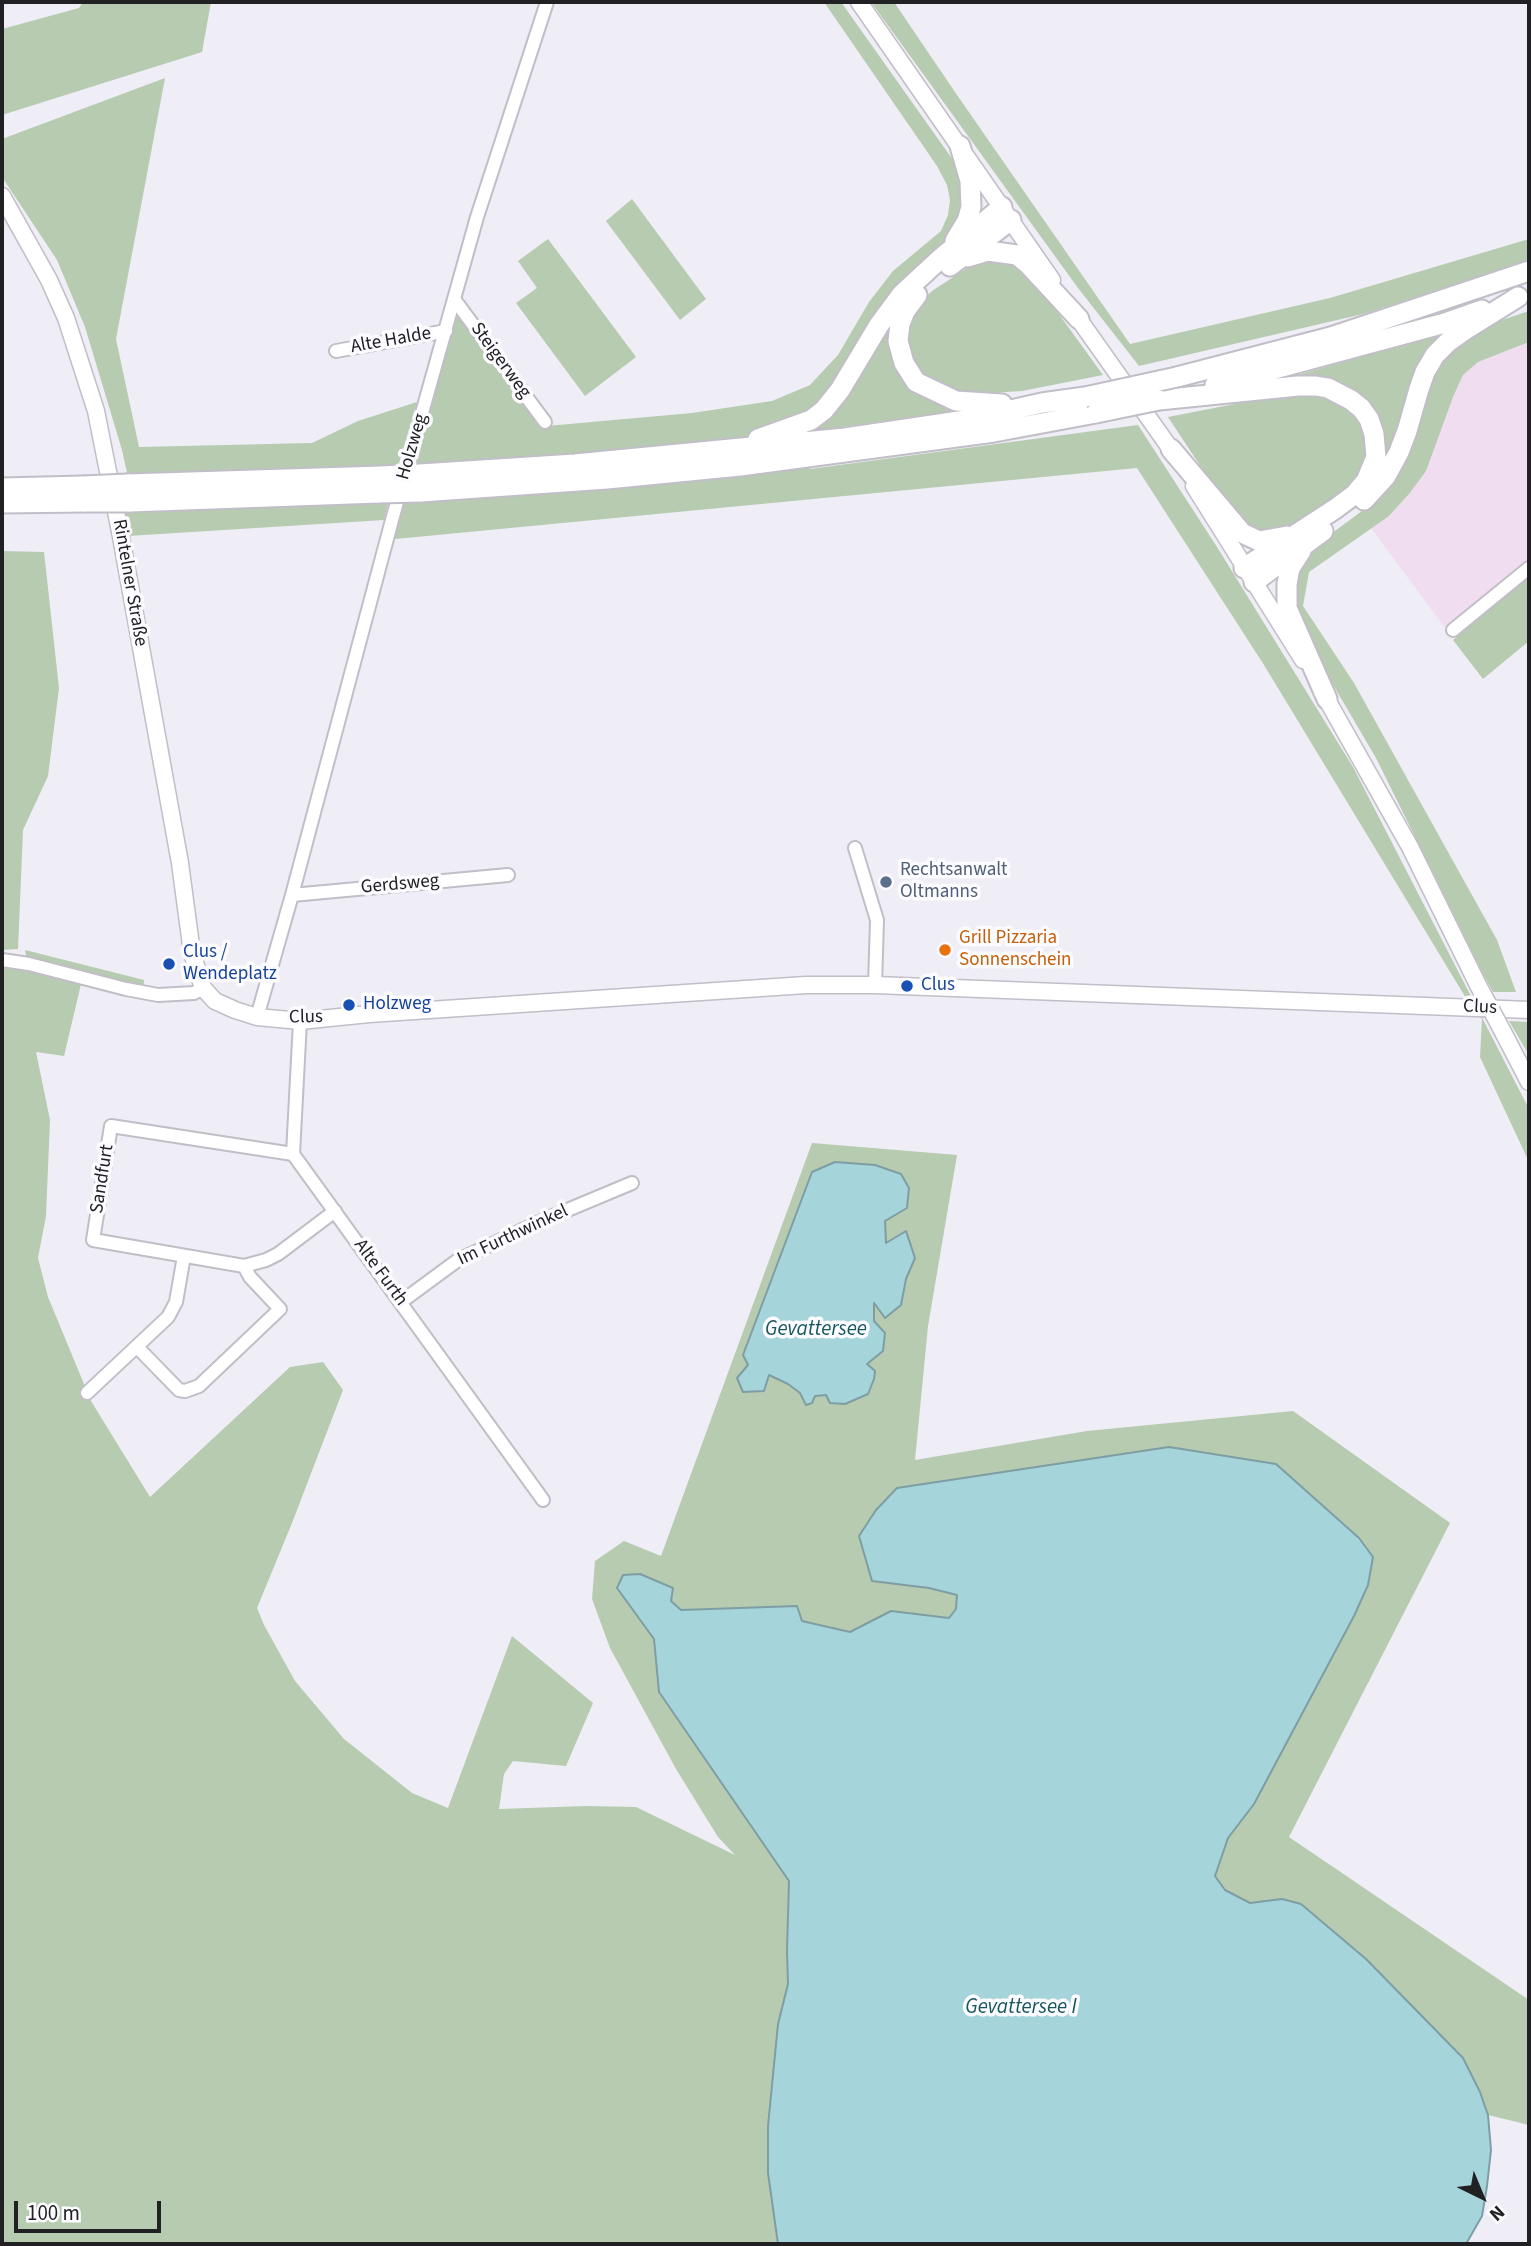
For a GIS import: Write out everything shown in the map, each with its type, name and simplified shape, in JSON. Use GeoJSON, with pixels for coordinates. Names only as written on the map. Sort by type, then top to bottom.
{"type":"FeatureCollection","features":[{"type":"Feature","properties":{"kind":"highway"},"geometry":{"type":"LineString","coordinates":[[960,146],[970,181],[971,207],[967,221],[945,263],[905,311],[898,341],[904,363],[916,382],[956,401],[983,404],[1090,405],[1159,400],[1331,337],[1529,271]]}},
{"type":"Feature","properties":{"kind":"highway"},"geometry":{"type":"LineString","coordinates":[[721,451],[811,420],[824,410],[902,295],[1007,214]]}},
{"type":"Feature","properties":{"kind":"highway"},"geometry":{"type":"LineString","coordinates":[[945,263],[988,251],[1017,255],[1079,319]]}},
{"type":"Feature","properties":{"kind":"highway"},"geometry":{"type":"LineString","coordinates":[[2,503],[84,494],[607,479],[754,464],[994,432],[1090,405],[1184,389],[1445,323],[1524,295]]}},
{"type":"Feature","properties":{"kind":"highway"},"geometry":{"type":"LineString","coordinates":[[1249,575],[1370,495],[1386,476],[1407,430],[1425,372],[1435,355],[1465,330],[1524,295]]}},
{"type":"Feature","properties":{"kind":"highway"},"geometry":{"type":"LineString","coordinates":[[1184,389],[1316,386],[1339,393],[1361,408],[1369,419],[1376,457],[1366,481],[1303,540],[1290,568],[1287,584],[1287,608],[1327,699]]}},
{"type":"Feature","properties":{"kind":"highway"},"geometry":{"type":"LineString","coordinates":[[420,483],[575,464],[845,438],[965,420],[1042,404]]}},
{"type":"Feature","properties":{"kind":"highway"},"geometry":{"type":"LineString","coordinates":[[1171,449],[1242,533],[1259,541],[1303,540]]}},
{"type":"Feature","properties":{"kind":"highway"},"geometry":{"type":"LineString","coordinates":[[2,488],[84,494]]}},
{"type":"Feature","properties":{"kind":"main road"},"geometry":{"type":"LineString","coordinates":[[859,2],[1171,449],[1327,699],[1410,847],[1529,1082]]}},
{"type":"Feature","properties":{"kind":"main road","name":"Rintelner Straße"},"geometry":{"type":"LineString","coordinates":[[2,196],[50,280],[66,318],[96,411],[180,863],[192,953],[203,988]]}},
{"type":"Feature","properties":{"kind":"main road","name":"Clus"},"geometry":{"type":"LineString","coordinates":[[203,988],[215,1001],[235,1010],[257,1017],[300,1021],[382,1013],[806,985],[875,985],[1529,1010]]}},
{"type":"Feature","properties":{"kind":"street","name":"Holzweg"},"geometry":{"type":"LineString","coordinates":[[257,1017],[477,217],[547,2]]}},
{"type":"Feature","properties":{"kind":"street","name":"Steigerweg"},"geometry":{"type":"LineString","coordinates":[[454,299],[545,422]]}},
{"type":"Feature","properties":{"kind":"street","name":"Alte Halde"},"geometry":{"type":"LineString","coordinates":[[336,351],[446,331]]}},
{"type":"Feature","properties":{"kind":"street"},"geometry":{"type":"LineString","coordinates":[[1453,630],[1529,568]]}},
{"type":"Feature","properties":{"kind":"street"},"geometry":{"type":"LineString","coordinates":[[856,848],[877,920],[875,985]]}},
{"type":"Feature","properties":{"kind":"street","name":"Gerdsweg"},"geometry":{"type":"LineString","coordinates":[[292,895],[508,875]]}},
{"type":"Feature","properties":{"kind":"street"},"geometry":{"type":"LineString","coordinates":[[2,960],[158,995],[194,993],[203,988]]}},
{"type":"Feature","properties":{"kind":"street"},"geometry":{"type":"LineString","coordinates":[[293,1154],[300,1021]]}},
{"type":"Feature","properties":{"kind":"street","name":"Sandfurt"},"geometry":{"type":"LineString","coordinates":[[293,1154],[111,1126],[93,1240],[244,1266],[278,1254],[335,1211]]}},
{"type":"Feature","properties":{"kind":"street","name":"Alte Furth"},"geometry":{"type":"LineString","coordinates":[[293,1154],[543,1500]]}},
{"type":"Feature","properties":{"kind":"street","name":"Im Furthwinkel"},"geometry":{"type":"LineString","coordinates":[[401,1302],[458,1260],[632,1182]]}},
{"type":"Feature","properties":{"kind":"street"},"geometry":{"type":"LineString","coordinates":[[87,1393],[173,1310],[184,1256]]}},
{"type":"Feature","properties":{"kind":"street"},"geometry":{"type":"LineString","coordinates":[[137,1346],[179,1390],[192,1390],[199,1386],[279,1309],[244,1266]]}},
{"type":"Feature","properties":{"kind":"shaded area"},"geometry":{"type":"Polygon","coordinates":[[[1529,342],[1529,560],[1445,628],[1371,528],[1389,516],[1409,494],[1463,375],[1478,362],[1529,342]]]}},
{"type":"Feature","properties":{"kind":"green space"},"geometry":{"type":"Polygon","coordinates":[[[83,2],[211,2],[202,52],[2,115],[2,29],[79,8],[83,2]]]}},
{"type":"Feature","properties":{"kind":"green space"},"geometry":{"type":"Polygon","coordinates":[[[824,2],[841,2],[953,160],[963,183],[966,202],[955,233],[895,292],[901,368],[970,409],[807,432],[810,469],[1138,425],[1353,767],[1529,1109],[1529,1162],[1480,1057],[1482,1019],[1472,1008],[1264,665],[1137,468],[385,540],[453,299],[547,426],[692,413],[772,401],[810,385],[838,355],[869,302],[893,271],[941,231],[948,215],[950,200],[947,185],[937,166],[824,2]]]}},
{"type":"Feature","properties":{"kind":"green space"},"geometry":{"type":"Polygon","coordinates":[[[871,2],[894,2],[1130,344],[1330,298],[1529,239],[1529,261],[1363,314],[1139,366],[1078,288],[871,2]]]}},
{"type":"Feature","properties":{"kind":"green space"},"geometry":{"type":"Polygon","coordinates":[[[165,78],[116,339],[139,447],[312,443],[358,421],[417,402],[398,467],[128,477],[85,327],[57,260],[2,177],[2,139],[165,78]]]}},
{"type":"Feature","properties":{"kind":"green space"},"geometry":{"type":"Polygon","coordinates":[[[632,199],[706,299],[680,320],[606,221],[632,199]]]}},
{"type":"Feature","properties":{"kind":"green space"},"geometry":{"type":"Polygon","coordinates":[[[548,239],[636,357],[585,396],[516,303],[537,288],[518,261],[548,239]]]}},
{"type":"Feature","properties":{"kind":"green space"},"geometry":{"type":"Polygon","coordinates":[[[990,259],[1007,259],[1027,270],[1103,375],[1022,391],[955,395],[933,386],[914,368],[906,340],[913,311],[932,291],[967,268],[990,259]]]}},
{"type":"Feature","properties":{"kind":"green space"},"geometry":{"type":"Polygon","coordinates":[[[1529,311],[1529,342],[1478,362],[1463,375],[1426,471],[1389,516],[1309,572],[1303,606],[1354,683],[1497,940],[1516,992],[1493,992],[1376,758],[1298,625],[1292,576],[1309,550],[1362,511],[1385,489],[1430,381],[1456,345],[1496,322],[1529,311]]]}},
{"type":"Feature","properties":{"kind":"green space"},"geometry":{"type":"Polygon","coordinates":[[[1451,331],[1387,465],[1370,408],[1283,379],[1451,331]]]}},
{"type":"Feature","properties":{"kind":"green space"},"geometry":{"type":"Polygon","coordinates":[[[1296,392],[1337,399],[1362,421],[1370,449],[1356,483],[1287,531],[1258,535],[1236,520],[1168,417],[1296,392]]]}},
{"type":"Feature","properties":{"kind":"green space"},"geometry":{"type":"Polygon","coordinates":[[[389,500],[384,520],[128,536],[124,510],[389,500]]]}},
{"type":"Feature","properties":{"kind":"green space"},"geometry":{"type":"Polygon","coordinates":[[[2,551],[44,552],[59,688],[48,776],[23,830],[18,949],[2,950],[2,551]]]}},
{"type":"Feature","properties":{"kind":"green space"},"geometry":{"type":"Polygon","coordinates":[[[1529,576],[1529,641],[1483,679],[1453,640],[1529,576]]]}},
{"type":"Feature","properties":{"kind":"green space"},"geometry":{"type":"Polygon","coordinates":[[[25,950],[144,980],[143,993],[82,980],[64,1056],[36,1052],[50,1120],[46,1216],[38,1258],[48,1297],[91,1401],[150,1497],[290,1367],[323,1362],[343,1390],[257,1608],[295,1681],[344,1739],[412,1793],[448,1808],[512,1636],[593,1703],[566,1766],[513,1761],[504,1774],[499,1809],[636,1807],[735,1855],[718,1837],[676,1769],[610,1648],[592,1599],[595,1561],[624,1541],[661,1556],[812,1143],[957,1155],[928,1326],[915,1460],[1087,1431],[1293,1411],[1450,1523],[1289,1837],[1529,2000],[1529,2125],[1488,2115],[1480,2091],[1463,2058],[1366,1959],[1301,1904],[1282,1899],[1250,1903],[1225,1890],[1215,1876],[1228,1838],[1254,1804],[1354,1616],[1368,1585],[1373,1557],[1359,1538],[1276,1464],[929,1588],[958,1595],[956,1609],[949,1618],[891,1611],[850,1632],[802,1621],[796,1606],[681,1610],[671,1601],[673,1588],[665,1585],[617,1588],[654,1639],[659,1693],[789,1881],[788,1984],[778,2024],[768,2126],[768,2173],[778,2244],[2,2244],[2,965],[28,964],[25,950]],[[812,1173],[743,1355],[748,1365],[737,1378],[768,1375],[800,1393],[806,1404],[815,1396],[826,1395],[883,1351],[885,1334],[874,1321],[874,1301],[900,1305],[906,1279],[915,1258],[886,1244],[885,1221],[812,1173]]]}},
{"type":"Feature","properties":{"kind":"green space"},"geometry":{"type":"Polygon","coordinates":[[[1509,1021],[1529,1022],[1529,1055],[1509,1021]]]}},
{"type":"Feature","properties":{"kind":"water","name":"Gevattersee"},"geometry":{"type":"Polygon","coordinates":[[[835,1162],[875,1165],[901,1174],[909,1188],[907,1208],[885,1221],[886,1243],[906,1231],[915,1258],[906,1279],[901,1305],[885,1318],[874,1303],[874,1321],[885,1333],[883,1351],[867,1364],[875,1371],[868,1394],[845,1404],[830,1403],[826,1395],[815,1396],[812,1403],[806,1405],[800,1393],[769,1375],[764,1391],[743,1392],[737,1378],[748,1365],[743,1355],[812,1172],[835,1162]]]}},
{"type":"Feature","properties":{"kind":"water","name":"Gevattersee I"},"geometry":{"type":"Polygon","coordinates":[[[1169,1447],[1276,1464],[1359,1538],[1373,1557],[1368,1585],[1354,1616],[1254,1804],[1228,1838],[1215,1876],[1225,1890],[1250,1903],[1282,1899],[1301,1904],[1366,1959],[1463,2058],[1488,2115],[1491,2150],[1482,2216],[1466,2244],[778,2244],[768,2173],[768,2126],[778,2024],[788,1984],[789,1881],[659,1692],[654,1639],[617,1588],[623,1575],[640,1574],[673,1588],[671,1601],[681,1610],[797,1606],[802,1621],[850,1632],[891,1611],[949,1618],[956,1609],[957,1595],[929,1588],[872,1581],[859,1536],[876,1510],[897,1488],[1169,1447]]]}},
{"type":"Feature","properties":{"kind":"place","name":"Rechtsanwalt Oltmanns"},"geometry":{"type":"Point","coordinates":[886,882]}},
{"type":"Feature","properties":{"kind":"place","name":"Grill Pizzaria Sonnenschein"},"geometry":{"type":"Point","coordinates":[945,950]}},
{"type":"Feature","properties":{"kind":"place","name":"Clus / Wendeplatz"},"geometry":{"type":"Point","coordinates":[169,964]}},
{"type":"Feature","properties":{"kind":"place","name":"Clus"},"geometry":{"type":"Point","coordinates":[907,986]}},
{"type":"Feature","properties":{"kind":"place","name":"Holzweg"},"geometry":{"type":"Point","coordinates":[349,1005]}}]}
